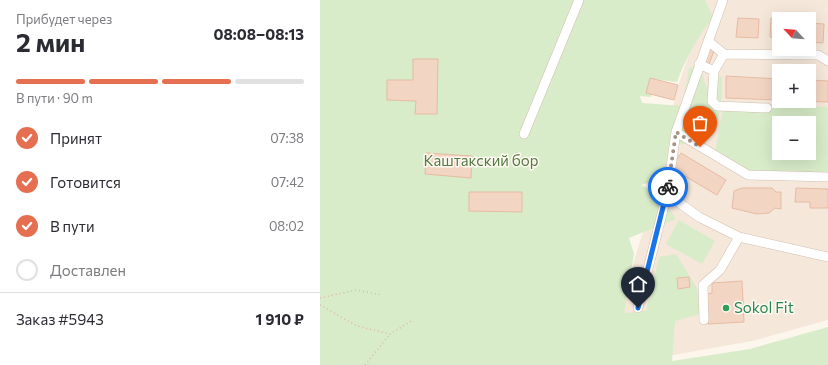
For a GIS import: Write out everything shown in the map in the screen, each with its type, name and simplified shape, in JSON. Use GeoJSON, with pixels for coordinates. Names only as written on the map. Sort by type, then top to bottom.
{"type":"FeatureCollection","features":[{"type":"Feature","properties":{"kind":"street"},"geometry":{"type":"LineString","coordinates":[[524,134],[579,0]]}},
{"type":"Feature","properties":{"kind":"street"},"geometry":{"type":"LineString","coordinates":[[638,308],[667,194],[676,132],[699,64],[724,0]]}},
{"type":"Feature","properties":{"kind":"street"},"geometry":{"type":"LineString","coordinates":[[708,41],[724,54],[818,55],[828,61]]}},
{"type":"Feature","properties":{"kind":"street"},"geometry":{"type":"LineString","coordinates":[[724,54],[714,71],[712,101],[717,106],[767,108]]}},
{"type":"Feature","properties":{"kind":"street"},"geometry":{"type":"LineString","coordinates":[[699,64],[714,71]]}},
{"type":"Feature","properties":{"kind":"street"},"geometry":{"type":"LineString","coordinates":[[676,132],[748,175],[828,178]]}},
{"type":"Feature","properties":{"kind":"street"},"geometry":{"type":"LineString","coordinates":[[667,194],[699,217],[739,237],[828,257]]}},
{"type":"Feature","properties":{"kind":"street"},"geometry":{"type":"LineString","coordinates":[[704,320],[703,285],[720,270],[739,237]]}},
{"type":"Feature","properties":{"kind":"path"},"geometry":{"type":"LineString","coordinates":[[320,298],[356,290],[382,294]]}},
{"type":"Feature","properties":{"kind":"path"},"geometry":{"type":"LineString","coordinates":[[320,305],[357,326],[390,334]]}},
{"type":"Feature","properties":{"kind":"path"},"geometry":{"type":"LineString","coordinates":[[365,365],[390,334],[413,320]]}},
{"type":"Feature","properties":{"kind":"shaded area"},"geometry":{"type":"Polygon","coordinates":[[[705,0],[828,0],[828,320],[752,341],[645,360],[606,354],[648,215],[678,86],[702,17],[705,0]]]}},
{"type":"Feature","properties":{"kind":"green space","name":"Каштакский бор"},"geometry":{"type":"Polygon","coordinates":[[[320,0],[705,0],[713,17],[702,32],[684,64],[677,82],[653,79],[651,97],[640,96],[642,103],[683,106],[689,68],[700,65],[706,87],[715,79],[722,76],[722,93],[718,123],[694,136],[689,143],[669,146],[664,178],[641,185],[660,194],[676,219],[629,238],[634,254],[624,313],[646,311],[659,257],[676,254],[697,288],[701,314],[675,321],[672,361],[750,349],[828,327],[828,365],[320,365],[320,0]]]}},
{"type":"Feature","properties":{"kind":"green space"},"geometry":{"type":"Polygon","coordinates":[[[724,102],[772,104],[772,108],[828,107],[828,175],[749,172],[715,153],[724,102]]]}},
{"type":"Feature","properties":{"kind":"green space"},"geometry":{"type":"Polygon","coordinates":[[[679,220],[715,241],[702,264],[666,244],[679,220]]]}},
{"type":"Feature","properties":{"kind":"building"},"geometry":{"type":"Polygon","coordinates":[[[738,18],[759,19],[758,38],[736,37],[738,18]]]}},
{"type":"Feature","properties":{"kind":"building"},"geometry":{"type":"Polygon","coordinates":[[[771,18],[772,18],[772,37],[770,37],[771,18]]]}},
{"type":"Feature","properties":{"kind":"building"},"geometry":{"type":"Polygon","coordinates":[[[816,23],[824,24],[823,43],[816,42],[816,23]]]}},
{"type":"Feature","properties":{"kind":"building"},"geometry":{"type":"Polygon","coordinates":[[[706,48],[714,51],[709,64],[701,61],[706,48]]]}},
{"type":"Feature","properties":{"kind":"building"},"geometry":{"type":"Polygon","coordinates":[[[413,59],[438,59],[437,114],[415,114],[416,101],[387,100],[387,80],[413,80],[413,59]]]}},
{"type":"Feature","properties":{"kind":"building"},"geometry":{"type":"Polygon","coordinates":[[[726,76],[772,79],[772,100],[726,98],[726,76]]]}},
{"type":"Feature","properties":{"kind":"building"},"geometry":{"type":"Polygon","coordinates":[[[650,78],[678,85],[674,100],[646,93],[650,78]]]}},
{"type":"Feature","properties":{"kind":"building"},"geometry":{"type":"Polygon","coordinates":[[[816,80],[828,81],[828,102],[816,102],[816,80]]]}},
{"type":"Feature","properties":{"kind":"building"},"geometry":{"type":"Polygon","coordinates":[[[426,153],[472,156],[471,178],[425,174],[426,153]]]}},
{"type":"Feature","properties":{"kind":"building"},"geometry":{"type":"Polygon","coordinates":[[[681,153],[726,180],[717,195],[671,168],[681,153]]]}},
{"type":"Feature","properties":{"kind":"building"},"geometry":{"type":"Polygon","coordinates":[[[742,188],[772,188],[776,192],[781,192],[781,209],[775,208],[769,213],[757,214],[732,208],[734,191],[742,188]]]}},
{"type":"Feature","properties":{"kind":"building"},"geometry":{"type":"Polygon","coordinates":[[[796,188],[828,189],[828,208],[810,208],[810,202],[795,202],[796,188]]]}},
{"type":"Feature","properties":{"kind":"building"},"geometry":{"type":"Polygon","coordinates":[[[469,192],[522,192],[522,212],[469,211],[469,192]]]}},
{"type":"Feature","properties":{"kind":"building"},"geometry":{"type":"Polygon","coordinates":[[[689,277],[690,287],[678,289],[677,278],[689,277]]]}},
{"type":"Feature","properties":{"kind":"building","name":"Sokol Fit"},"geometry":{"type":"Polygon","coordinates":[[[742,281],[744,322],[708,324],[707,294],[712,293],[712,283],[742,281]]]}},
{"type":"Feature","properties":{"kind":"way so far"},"geometry":{"type":"LineString","coordinates":[[668,187],[676,132],[700,147]]}},
{"type":"Feature","properties":{"kind":"place","name":"Sokol Fit"},"geometry":{"type":"Point","coordinates":[726,308]}},
{"type":"Feature","properties":{"kind":"route"},"geometry":{"type":"LineString","coordinates":[[638,308],[668,187]]}}]}
